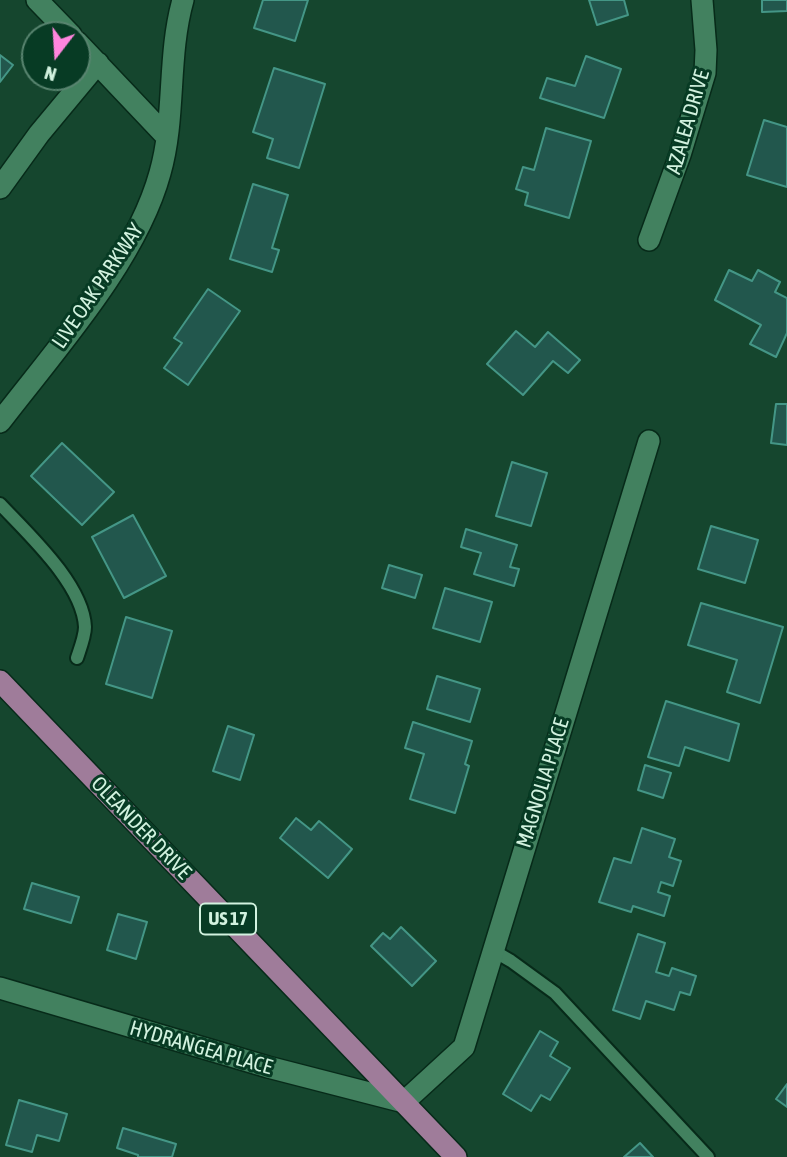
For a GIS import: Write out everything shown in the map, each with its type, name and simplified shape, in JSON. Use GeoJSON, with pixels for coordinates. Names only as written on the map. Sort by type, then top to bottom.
{"type":"FeatureCollection","features":[{"type":"Feature","properties":{"kind":"main road","name":"OLEANDER DRIVE"},"geometry":{"type":"LineString","coordinates":[[0,681],[456,1157]]}},
{"type":"Feature","properties":{"kind":"street"},"geometry":{"type":"LineString","coordinates":[[37,0],[57,21]]}},
{"type":"Feature","properties":{"kind":"street","name":"LIVE OAK PARKWAY"},"geometry":{"type":"LineString","coordinates":[[0,422],[103,286],[150,206],[161,171],[167,137],[171,67],[183,0]]}},
{"type":"Feature","properties":{"kind":"street","name":"AZALEA DRIVE"},"geometry":{"type":"LineString","coordinates":[[649,240],[680,155],[705,73],[702,0]]}},
{"type":"Feature","properties":{"kind":"street"},"geometry":{"type":"LineString","coordinates":[[91,56],[167,137]]}},
{"type":"Feature","properties":{"kind":"street"},"geometry":{"type":"LineString","coordinates":[[0,188],[38,134],[98,63]]}},
{"type":"Feature","properties":{"kind":"street","name":"MAGNOLIA PLACE"},"geometry":{"type":"LineString","coordinates":[[404,1102],[464,1047],[649,442]]}},
{"type":"Feature","properties":{"kind":"street","name":"HYDRANGEA PLACE"},"geometry":{"type":"LineString","coordinates":[[0,988],[268,1067],[404,1102]]}},
{"type":"Feature","properties":{"kind":"lane"},"geometry":{"type":"LineString","coordinates":[[0,504],[39,545],[76,592],[85,628],[77,658]]}},
{"type":"Feature","properties":{"kind":"lane"},"geometry":{"type":"LineString","coordinates":[[492,950],[555,993],[708,1157]]}},
{"type":"Feature","properties":{"kind":"building"},"geometry":{"type":"Polygon","coordinates":[[[263,0],[308,0],[295,41],[254,28],[263,0]]]}},
{"type":"Feature","properties":{"kind":"building"},"geometry":{"type":"Polygon","coordinates":[[[589,0],[624,0],[628,15],[597,25],[589,0]]]}},
{"type":"Feature","properties":{"kind":"building"},"geometry":{"type":"Polygon","coordinates":[[[762,0],[787,0],[787,11],[762,12],[762,0]]]}},
{"type":"Feature","properties":{"kind":"building"},"geometry":{"type":"Polygon","coordinates":[[[0,55],[13,65],[0,82],[0,55]]]}},
{"type":"Feature","properties":{"kind":"building"},"geometry":{"type":"Polygon","coordinates":[[[586,56],[621,69],[604,118],[540,98],[547,78],[575,86],[586,56]]]}},
{"type":"Feature","properties":{"kind":"building"},"geometry":{"type":"Polygon","coordinates":[[[274,68],[325,84],[299,168],[267,158],[273,139],[253,132],[274,68]]]}},
{"type":"Feature","properties":{"kind":"building"},"geometry":{"type":"Polygon","coordinates":[[[764,120],[787,127],[787,187],[747,175],[764,120]]]}},
{"type":"Feature","properties":{"kind":"building"},"geometry":{"type":"Polygon","coordinates":[[[546,128],[591,141],[569,218],[525,205],[528,193],[516,189],[523,167],[534,170],[546,128]]]}},
{"type":"Feature","properties":{"kind":"building"},"geometry":{"type":"Polygon","coordinates":[[[253,184],[288,195],[272,248],[279,250],[272,272],[230,259],[253,184]]]}},
{"type":"Feature","properties":{"kind":"building"},"geometry":{"type":"Polygon","coordinates":[[[729,270],[752,281],[758,270],[780,282],[775,292],[787,298],[787,333],[776,357],[750,344],[761,325],[715,300],[729,270]]]}},
{"type":"Feature","properties":{"kind":"building"},"geometry":{"type":"Polygon","coordinates":[[[208,289],[240,311],[188,385],[164,368],[182,343],[174,338],[208,289]]]}},
{"type":"Feature","properties":{"kind":"building"},"geometry":{"type":"Polygon","coordinates":[[[516,331],[535,347],[548,332],[580,360],[568,373],[553,361],[523,395],[487,364],[516,331]]]}},
{"type":"Feature","properties":{"kind":"building"},"geometry":{"type":"Polygon","coordinates":[[[776,404],[787,404],[787,445],[771,443],[776,404]]]}},
{"type":"Feature","properties":{"kind":"building"},"geometry":{"type":"Polygon","coordinates":[[[62,443],[114,492],[82,525],[31,476],[62,443]]]}},
{"type":"Feature","properties":{"kind":"building"},"geometry":{"type":"Polygon","coordinates":[[[512,462],[547,473],[531,526],[496,516],[512,462]]]}},
{"type":"Feature","properties":{"kind":"building"},"geometry":{"type":"Polygon","coordinates":[[[133,515],[166,576],[124,598],[92,537],[133,515]]]}},
{"type":"Feature","properties":{"kind":"building"},"geometry":{"type":"Polygon","coordinates":[[[711,526],[758,540],[745,583],[698,569],[711,526]]]}},
{"type":"Feature","properties":{"kind":"building"},"geometry":{"type":"Polygon","coordinates":[[[466,529],[517,545],[510,567],[519,569],[514,586],[474,574],[481,553],[461,547],[466,529]]]}},
{"type":"Feature","properties":{"kind":"building"},"geometry":{"type":"Polygon","coordinates":[[[389,565],[422,575],[415,598],[382,588],[389,565]]]}},
{"type":"Feature","properties":{"kind":"building"},"geometry":{"type":"Polygon","coordinates":[[[445,588],[492,602],[480,642],[433,628],[445,588]]]}},
{"type":"Feature","properties":{"kind":"building"},"geometry":{"type":"Polygon","coordinates":[[[701,603],[783,627],[760,703],[727,692],[737,660],[688,645],[701,603]]]}},
{"type":"Feature","properties":{"kind":"building"},"geometry":{"type":"Polygon","coordinates":[[[126,617],[172,631],[152,698],[106,684],[126,617]]]}},
{"type":"Feature","properties":{"kind":"building"},"geometry":{"type":"Polygon","coordinates":[[[437,676],[480,689],[470,722],[427,709],[437,676]]]}},
{"type":"Feature","properties":{"kind":"building"},"geometry":{"type":"Polygon","coordinates":[[[666,701],[739,724],[729,761],[685,747],[679,766],[648,757],[666,701]]]}},
{"type":"Feature","properties":{"kind":"building"},"geometry":{"type":"Polygon","coordinates":[[[413,722],[472,741],[465,764],[469,766],[455,813],[410,799],[424,754],[405,748],[413,722]]]}},
{"type":"Feature","properties":{"kind":"building"},"geometry":{"type":"Polygon","coordinates":[[[228,726],[254,735],[240,780],[213,771],[228,726]]]}},
{"type":"Feature","properties":{"kind":"building"},"geometry":{"type":"Polygon","coordinates":[[[645,765],[671,773],[663,798],[638,790],[645,765]]]}},
{"type":"Feature","properties":{"kind":"building"},"geometry":{"type":"Polygon","coordinates":[[[296,818],[311,830],[319,821],[352,849],[328,878],[280,838],[296,818]]]}},
{"type":"Feature","properties":{"kind":"building"},"geometry":{"type":"Polygon","coordinates":[[[642,828],[675,839],[669,857],[681,861],[673,886],[661,882],[658,892],[670,896],[664,916],[633,906],[631,912],[599,902],[614,858],[631,863],[642,828]]]}},
{"type":"Feature","properties":{"kind":"building"},"geometry":{"type":"Polygon","coordinates":[[[32,883],[79,897],[71,923],[24,909],[32,883]]]}},
{"type":"Feature","properties":{"kind":"building"},"geometry":{"type":"Polygon","coordinates":[[[118,914],[147,922],[136,959],[107,950],[118,914]]]}},
{"type":"Feature","properties":{"kind":"building"},"geometry":{"type":"Polygon","coordinates":[[[401,927],[436,961],[412,986],[371,946],[383,933],[390,939],[401,927]]]}},
{"type":"Feature","properties":{"kind":"building"},"geometry":{"type":"Polygon","coordinates":[[[638,934],[665,943],[656,972],[669,976],[672,968],[696,976],[690,995],[680,992],[674,1010],[646,1001],[640,1019],[613,1010],[638,934]]]}},
{"type":"Feature","properties":{"kind":"building"},"geometry":{"type":"Polygon","coordinates":[[[540,1031],[558,1042],[550,1056],[570,1068],[550,1100],[541,1095],[531,1111],[503,1094],[540,1031]]]}},
{"type":"Feature","properties":{"kind":"building"},"geometry":{"type":"Polygon","coordinates":[[[787,1084],[787,1107],[776,1099],[787,1084]]]}},
{"type":"Feature","properties":{"kind":"building"},"geometry":{"type":"Polygon","coordinates":[[[19,1100],[67,1114],[59,1141],[37,1135],[32,1152],[6,1145],[19,1100]]]}},
{"type":"Feature","properties":{"kind":"building"},"geometry":{"type":"Polygon","coordinates":[[[123,1128],[176,1144],[172,1157],[138,1157],[117,1148],[123,1128]]]}},
{"type":"Feature","properties":{"kind":"building"},"geometry":{"type":"Polygon","coordinates":[[[640,1143],[653,1157],[624,1157],[640,1143]]]}}]}
